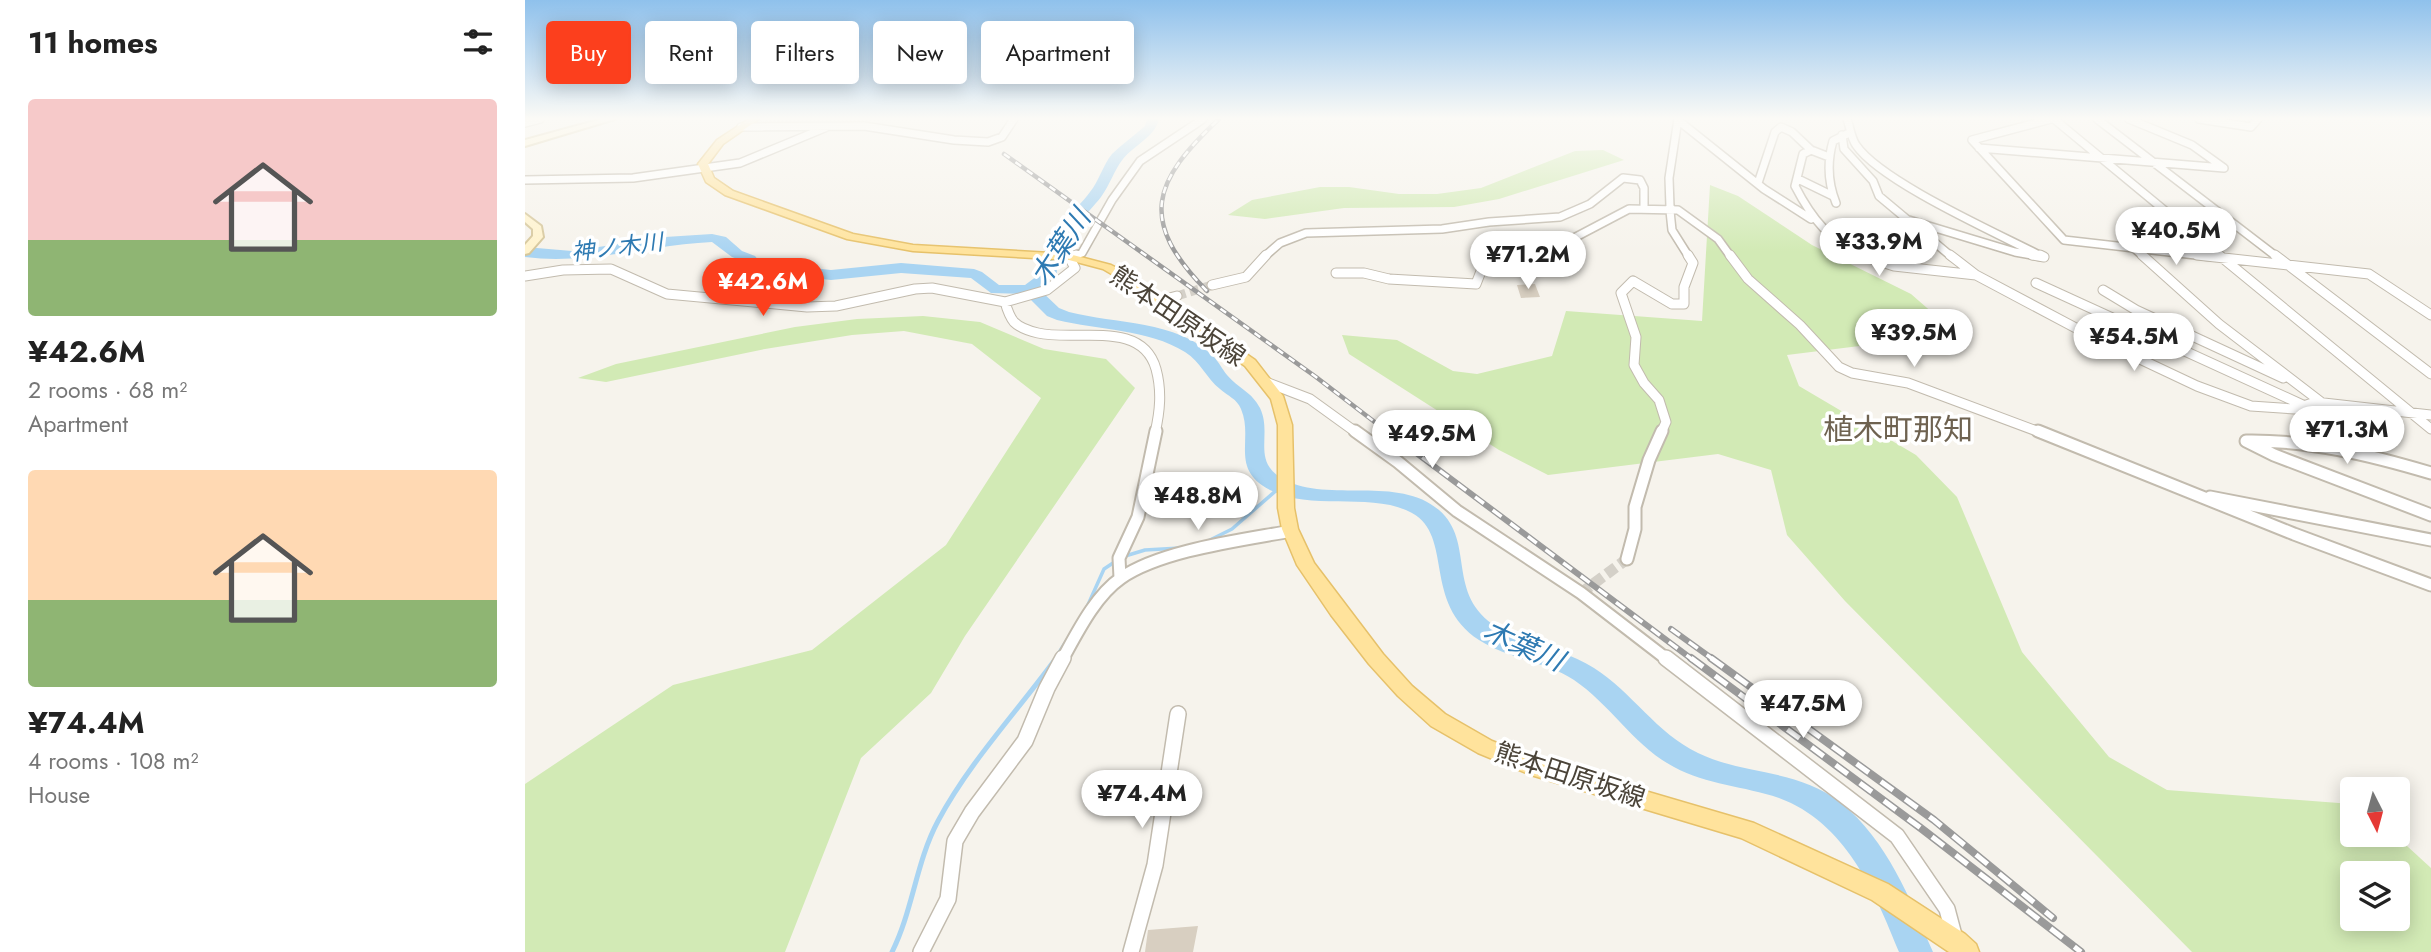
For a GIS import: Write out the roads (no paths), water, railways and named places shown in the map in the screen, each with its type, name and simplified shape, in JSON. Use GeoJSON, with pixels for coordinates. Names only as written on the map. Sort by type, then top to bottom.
{"type":"FeatureCollection","features":[{"type":"Feature","properties":{"kind":"main road","name":"熊本田原坂線"},"geometry":{"type":"LineString","coordinates":[[703,167],[710,180],[729,193],[852,237],[913,248],[1064,257],[1107,268],[1131,280],[1250,363],[1278,399],[1285,425],[1286,508],[1291,531],[1306,565],[1336,610],[1405,691],[1438,720],[1485,747],[1539,769],[1746,830],[1880,892],[1962,947]]}},
{"type":"Feature","properties":{"kind":"street"},"geometry":{"type":"LineString","coordinates":[[525,180],[633,178],[736,163]]}},
{"type":"Feature","properties":{"kind":"street"},"geometry":{"type":"LineString","coordinates":[[1064,257],[1082,253],[1093,227],[1139,163]]}},
{"type":"Feature","properties":{"kind":"street"},"geometry":{"type":"LineString","coordinates":[[1627,559],[1635,529],[1635,507],[1649,460],[1666,422],[1659,400],[1644,383],[1635,365],[1636,337],[1621,293],[1633,281],[1672,304],[1684,304],[1684,287],[1693,262],[1671,230],[1670,211],[1673,210],[1669,191],[1673,163]]}},
{"type":"Feature","properties":{"kind":"street"},"geometry":{"type":"LineString","coordinates":[[1733,163],[1787,206],[1811,219],[1847,250],[1877,263],[1917,270],[1976,275]]}},
{"type":"Feature","properties":{"kind":"street"},"geometry":{"type":"LineString","coordinates":[[1758,184],[1765,163]]}},
{"type":"Feature","properties":{"kind":"street"},"geometry":{"type":"LineString","coordinates":[[1801,163],[1795,186],[1811,219]]}},
{"type":"Feature","properties":{"kind":"street"},"geometry":{"type":"LineString","coordinates":[[1798,179],[1835,200],[1830,163]]}},
{"type":"Feature","properties":{"kind":"street"},"geometry":{"type":"LineString","coordinates":[[1857,163],[1873,181],[1879,195],[1903,218],[1976,275],[2089,335],[2197,386],[2251,406],[2271,409],[2321,402],[2431,415]]}},
{"type":"Feature","properties":{"kind":"street"},"geometry":{"type":"LineString","coordinates":[[1875,163],[1913,190],[2044,257],[1903,218]]}},
{"type":"Feature","properties":{"kind":"street"},"geometry":{"type":"LineString","coordinates":[[1993,163],[2064,240],[2374,275],[2431,315]]}},
{"type":"Feature","properties":{"kind":"street"},"geometry":{"type":"LineString","coordinates":[[2108,163],[2431,429]]}},
{"type":"Feature","properties":{"kind":"street"},"geometry":{"type":"LineString","coordinates":[[2156,163],[2431,374]]}},
{"type":"Feature","properties":{"kind":"street"},"geometry":{"type":"LineString","coordinates":[[2161,163],[2224,168],[2218,163]]}},
{"type":"Feature","properties":{"kind":"street"},"geometry":{"type":"LineString","coordinates":[[1212,285],[1246,277],[1273,248],[1306,233],[1442,229],[1489,222],[1544,220],[1577,211],[1590,204],[1616,182],[1630,177],[1640,180],[1644,208]]}},
{"type":"Feature","properties":{"kind":"street"},"geometry":{"type":"LineString","coordinates":[[1336,273],[1364,272],[1389,279],[1476,284],[1485,261],[1542,249],[1572,239],[1620,212],[1644,208],[1681,211],[1718,239],[1753,285],[1800,325],[1839,367],[1852,373],[1908,383],[2032,428],[2431,585]]}},
{"type":"Feature","properties":{"kind":"street"},"geometry":{"type":"LineString","coordinates":[[525,217],[538,228],[538,237],[529,248]]}},
{"type":"Feature","properties":{"kind":"street"},"geometry":{"type":"LineString","coordinates":[[2134,248],[2219,324],[2321,402]]}},
{"type":"Feature","properties":{"kind":"street"},"geometry":{"type":"LineString","coordinates":[[525,276],[563,270],[611,269],[667,294],[807,307],[836,306],[915,289],[932,288],[1005,302],[1047,290],[1068,276],[1076,268],[1064,257]]}},
{"type":"Feature","properties":{"kind":"street"},"geometry":{"type":"LineString","coordinates":[[2036,283],[2305,406]]}},
{"type":"Feature","properties":{"kind":"street"},"geometry":{"type":"LineString","coordinates":[[2103,290],[2136,310],[2301,387]]}},
{"type":"Feature","properties":{"kind":"street"},"geometry":{"type":"LineString","coordinates":[[1159,301],[1177,296]]}},
{"type":"Feature","properties":{"kind":"street"},"geometry":{"type":"LineString","coordinates":[[1005,302],[1013,321],[1027,330],[1067,337],[1131,337],[1146,346],[1152,356],[1160,410],[1138,517],[1119,558],[1120,578]]}},
{"type":"Feature","properties":{"kind":"street"},"geometry":{"type":"LineString","coordinates":[[1266,382],[1310,399],[1398,462],[1457,511],[1580,593],[1897,836],[1947,909],[1962,947]]}},
{"type":"Feature","properties":{"kind":"street"},"geometry":{"type":"LineString","coordinates":[[2431,473],[2354,450],[2277,439],[2246,441],[2274,455],[2431,515]]}},
{"type":"Feature","properties":{"kind":"street"},"geometry":{"type":"LineString","coordinates":[[2197,495],[2231,499],[2431,540]]}},
{"type":"Feature","properties":{"kind":"street"},"geometry":{"type":"LineString","coordinates":[[921,952],[948,899],[955,841],[972,812],[1024,741],[1047,688],[1076,634],[1102,597],[1120,578],[1144,566],[1199,548],[1291,531]]}},
{"type":"Feature","properties":{"kind":"street"},"geometry":{"type":"LineString","coordinates":[[1132,952],[1155,865],[1178,714]]}},
{"type":"Feature","properties":{"kind":"waterway","name":"木葉川"},"geometry":{"type":"LineString","coordinates":[[1029,289],[1049,275],[1048,262],[1059,239],[1078,212],[1096,194],[1113,163]]}},
{"type":"Feature","properties":{"kind":"waterway","name":"神ノ木川"},"geometry":{"type":"LineString","coordinates":[[525,252],[572,255],[712,238],[721,240],[737,254],[750,259],[758,269],[771,272],[794,271],[831,275],[901,268],[974,274],[997,290],[1029,289]]}},
{"type":"Feature","properties":{"kind":"waterway","name":"木葉川"},"geometry":{"type":"LineString","coordinates":[[1029,289],[1053,312],[1063,316],[1155,334],[1190,347],[1206,359],[1221,380],[1246,400],[1254,422],[1254,456],[1265,477],[1279,486],[1296,491],[1380,498],[1418,507],[1432,516],[1441,528],[1454,590],[1460,605],[1470,620],[1487,633],[1581,672],[1604,689],[1645,731],[1680,757],[1717,772],[1781,786],[1807,797],[1830,812],[1867,852],[1894,901],[1916,952]]}},
{"type":"Feature","properties":{"kind":"waterway"},"geometry":{"type":"LineString","coordinates":[[1208,541],[1232,529],[1279,488]]}},
{"type":"Feature","properties":{"kind":"waterway"},"geometry":{"type":"LineString","coordinates":[[1122,557],[1145,550],[1180,548]]}},
{"type":"Feature","properties":{"kind":"waterway"},"geometry":{"type":"LineString","coordinates":[[1087,607],[1104,569],[1116,561]]}},
{"type":"Feature","properties":{"kind":"waterway"},"geometry":{"type":"LineString","coordinates":[[1058,654],[1067,640]]}},
{"type":"Feature","properties":{"kind":"waterway"},"geometry":{"type":"LineString","coordinates":[[892,952],[905,920],[924,853],[938,821],[978,759],[1054,661]]}},
{"type":"Feature","properties":{"kind":"tunnel"},"geometry":{"type":"LineString","coordinates":[[1177,296],[1212,285]]}},
{"type":"Feature","properties":{"kind":"tunnel"},"geometry":{"type":"LineString","coordinates":[[1581,593],[1627,559]]}},
{"type":"Feature","properties":{"kind":"railway"},"geometry":{"type":"LineString","coordinates":[[1017,163],[1316,377],[1389,433]]}},
{"type":"Feature","properties":{"kind":"railway"},"geometry":{"type":"LineString","coordinates":[[1178,163],[1168,182],[1162,202],[1163,222],[1170,243],[1185,266],[1207,291]]}},
{"type":"Feature","properties":{"kind":"railway"},"geometry":{"type":"LineString","coordinates":[[1387,431],[1693,660]]}},
{"type":"Feature","properties":{"kind":"railway"},"geometry":{"type":"LineString","coordinates":[[1671,629],[1714,660]]}},
{"type":"Feature","properties":{"kind":"railway"},"geometry":{"type":"LineString","coordinates":[[1691,658],[1922,829],[2081,952]]}},
{"type":"Feature","properties":{"kind":"railway"},"geometry":{"type":"LineString","coordinates":[[1711,658],[1934,820],[2053,918]]}},
{"type":"Feature","properties":{"kind":"district","name":"植木町那知"},"geometry":{"type":"Point","coordinates":[1898,430]}}]}
